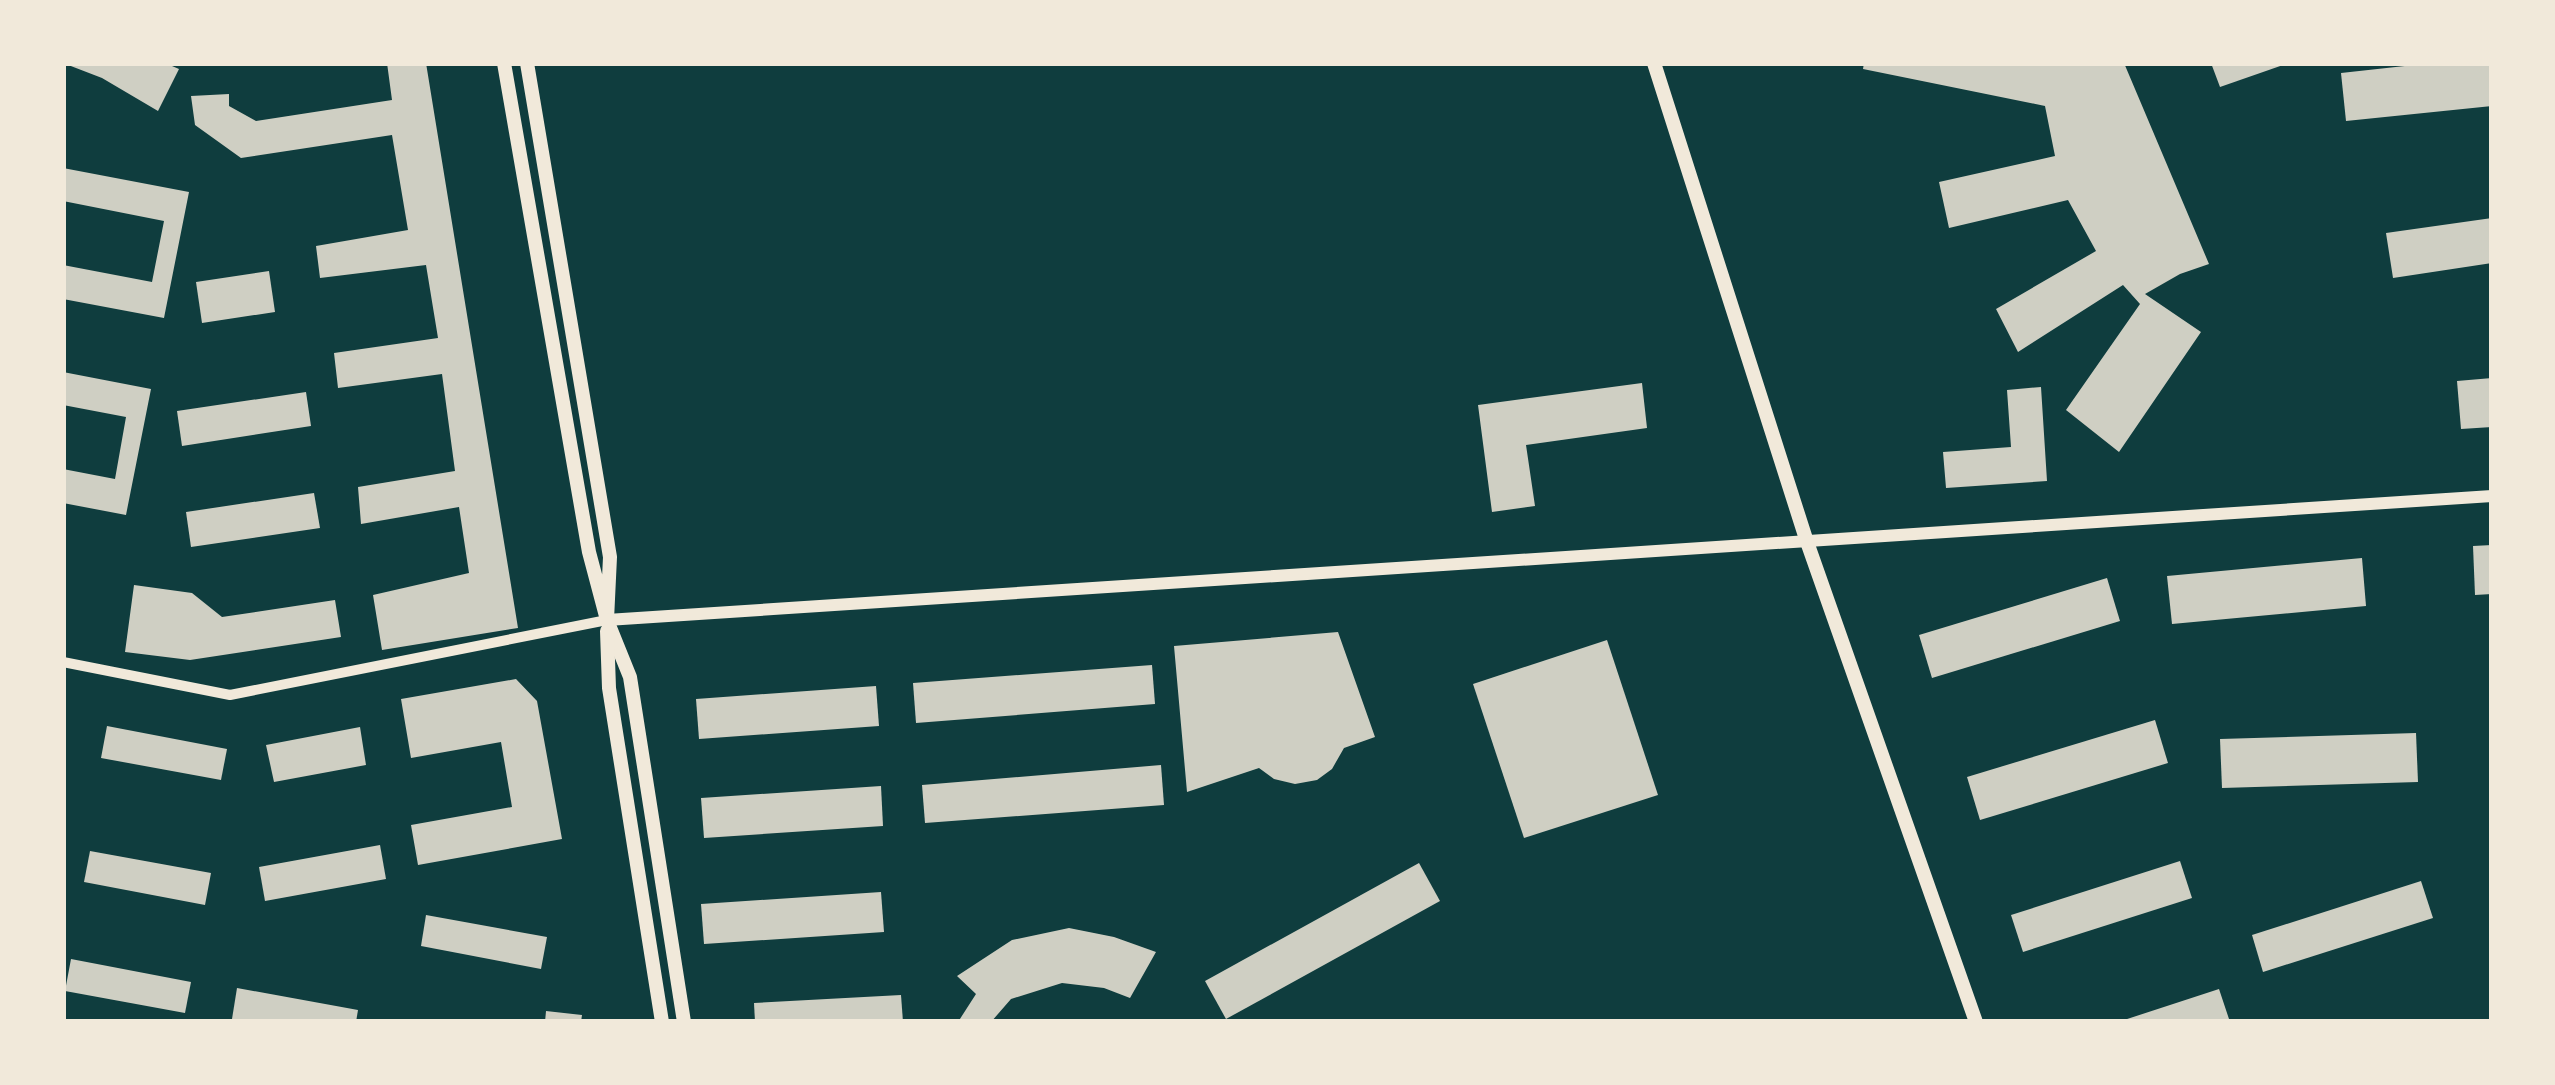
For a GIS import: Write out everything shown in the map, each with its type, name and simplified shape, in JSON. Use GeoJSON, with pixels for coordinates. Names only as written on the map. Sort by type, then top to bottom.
{"type":"FeatureCollection","features":[{"type":"Feature","properties":{"kind":"main road"},"geometry":{"type":"LineString","coordinates":[[504,63],[589,552],[607,620],[631,676],[684,1022]]}},
{"type":"Feature","properties":{"kind":"main road"},"geometry":{"type":"LineString","coordinates":[[527,63],[610,557],[609,688],[662,1022]]}},
{"type":"Feature","properties":{"kind":"main road"},"geometry":{"type":"LineString","coordinates":[[1654,63],[1807,539],[1976,1022]]}},
{"type":"Feature","properties":{"kind":"street"},"geometry":{"type":"LineString","coordinates":[[63,662],[230,694],[607,620],[2492,496]]}},
{"type":"Feature","properties":{"kind":"building"},"geometry":{"type":"Polygon","coordinates":[[[63,63],[165,63],[179,69],[158,111],[102,78],[63,63]]]}},
{"type":"Feature","properties":{"kind":"building"},"geometry":{"type":"Polygon","coordinates":[[[387,63],[426,63],[518,628],[382,650],[373,595],[469,573],[459,507],[361,524],[358,487],[455,471],[442,374],[338,388],[334,353],[438,338],[426,265],[320,278],[316,246],[408,230],[392,135],[241,158],[195,125],[191,96],[229,94],[229,106],[256,121],[392,100],[387,63]]]}},
{"type":"Feature","properties":{"kind":"building"},"geometry":{"type":"Polygon","coordinates":[[[1864,63],[2124,63],[2209,264],[2145,294],[2201,332],[2119,452],[2066,410],[2140,304],[2123,285],[2018,352],[1996,309],[2096,251],[2068,200],[1949,228],[1939,182],[2055,156],[2045,106],[1863,69],[1864,63]]]}},
{"type":"Feature","properties":{"kind":"building"},"geometry":{"type":"Polygon","coordinates":[[[2211,63],[2286,63],[2286,64],[2220,87],[2211,63]]]}},
{"type":"Feature","properties":{"kind":"building"},"geometry":{"type":"Polygon","coordinates":[[[2432,63],[2492,63],[2492,106],[2346,121],[2341,73],[2432,63]]]}},
{"type":"Feature","properties":{"kind":"building"},"geometry":{"type":"Polygon","coordinates":[[[63,168],[189,192],[164,318],[63,299],[63,265],[152,282],[164,221],[63,201],[63,168]]]}},
{"type":"Feature","properties":{"kind":"building"},"geometry":{"type":"Polygon","coordinates":[[[2492,218],[2492,263],[2393,278],[2386,233],[2492,218]]]}},
{"type":"Feature","properties":{"kind":"building"},"geometry":{"type":"Polygon","coordinates":[[[269,271],[275,312],[202,323],[196,282],[269,271]]]}},
{"type":"Feature","properties":{"kind":"building"},"geometry":{"type":"Polygon","coordinates":[[[63,372],[151,389],[126,515],[63,503],[63,469],[115,479],[126,417],[63,405],[63,372]]]}},
{"type":"Feature","properties":{"kind":"building"},"geometry":{"type":"Polygon","coordinates":[[[2492,378],[2492,427],[2461,429],[2457,381],[2492,378]]]}},
{"type":"Feature","properties":{"kind":"building"},"geometry":{"type":"Polygon","coordinates":[[[1642,383],[1647,428],[1526,445],[1535,506],[1492,512],[1478,405],[1642,383]]]}},
{"type":"Feature","properties":{"kind":"building"},"geometry":{"type":"Polygon","coordinates":[[[2041,387],[2047,481],[1946,488],[1943,452],[2011,447],[2007,390],[2041,387]]]}},
{"type":"Feature","properties":{"kind":"building"},"geometry":{"type":"Polygon","coordinates":[[[306,392],[311,426],[182,446],[177,411],[306,392]]]}},
{"type":"Feature","properties":{"kind":"building"},"geometry":{"type":"Polygon","coordinates":[[[314,493],[320,528],[191,547],[186,512],[314,493]]]}},
{"type":"Feature","properties":{"kind":"building"},"geometry":{"type":"Polygon","coordinates":[[[2492,545],[2492,594],[2475,595],[2473,546],[2492,545]]]}},
{"type":"Feature","properties":{"kind":"building"},"geometry":{"type":"Polygon","coordinates":[[[2362,558],[2366,606],[2172,624],[2167,576],[2362,558]]]}},
{"type":"Feature","properties":{"kind":"building"},"geometry":{"type":"Polygon","coordinates":[[[2107,578],[2120,621],[1932,678],[1919,635],[2107,578]]]}},
{"type":"Feature","properties":{"kind":"building"},"geometry":{"type":"Polygon","coordinates":[[[134,585],[192,593],[222,617],[335,600],[341,637],[190,660],[125,652],[134,585]]]}},
{"type":"Feature","properties":{"kind":"building"},"geometry":{"type":"Polygon","coordinates":[[[1338,632],[1375,737],[1344,748],[1332,769],[1317,780],[1295,784],[1274,779],[1259,768],[1187,792],[1174,646],[1338,632]]]}},
{"type":"Feature","properties":{"kind":"building"},"geometry":{"type":"Polygon","coordinates":[[[1607,640],[1658,795],[1524,838],[1473,684],[1607,640]]]}},
{"type":"Feature","properties":{"kind":"building"},"geometry":{"type":"Polygon","coordinates":[[[1152,665],[1155,704],[916,723],[913,683],[1152,665]]]}},
{"type":"Feature","properties":{"kind":"building"},"geometry":{"type":"Polygon","coordinates":[[[516,679],[537,701],[562,839],[418,865],[411,825],[512,807],[501,742],[411,758],[401,699],[516,679]]]}},
{"type":"Feature","properties":{"kind":"building"},"geometry":{"type":"Polygon","coordinates":[[[876,686],[879,726],[699,739],[696,699],[876,686]]]}},
{"type":"Feature","properties":{"kind":"building"},"geometry":{"type":"Polygon","coordinates":[[[2155,720],[2168,763],[1980,820],[1967,777],[2155,720]]]}},
{"type":"Feature","properties":{"kind":"building"},"geometry":{"type":"Polygon","coordinates":[[[107,726],[227,749],[221,780],[101,758],[107,726]]]}},
{"type":"Feature","properties":{"kind":"building"},"geometry":{"type":"Polygon","coordinates":[[[360,727],[366,765],[274,782],[266,745],[360,727]]]}},
{"type":"Feature","properties":{"kind":"building"},"geometry":{"type":"Polygon","coordinates":[[[2416,733],[2418,782],[2222,788],[2220,739],[2416,733]]]}},
{"type":"Feature","properties":{"kind":"building"},"geometry":{"type":"Polygon","coordinates":[[[1161,765],[1164,805],[925,823],[922,785],[1161,765]]]}},
{"type":"Feature","properties":{"kind":"building"},"geometry":{"type":"Polygon","coordinates":[[[881,786],[883,826],[704,838],[701,798],[881,786]]]}},
{"type":"Feature","properties":{"kind":"building"},"geometry":{"type":"Polygon","coordinates":[[[380,845],[386,879],[265,901],[259,867],[380,845]]]}},
{"type":"Feature","properties":{"kind":"building"},"geometry":{"type":"Polygon","coordinates":[[[90,851],[211,873],[205,905],[84,882],[90,851]]]}},
{"type":"Feature","properties":{"kind":"building"},"geometry":{"type":"Polygon","coordinates":[[[2180,861],[2192,898],[2023,952],[2011,915],[2180,861]]]}},
{"type":"Feature","properties":{"kind":"building"},"geometry":{"type":"Polygon","coordinates":[[[1419,863],[1440,901],[1226,1019],[1205,981],[1419,863]]]}},
{"type":"Feature","properties":{"kind":"building"},"geometry":{"type":"Polygon","coordinates":[[[2421,881],[2433,918],[2263,972],[2252,935],[2421,881]]]}},
{"type":"Feature","properties":{"kind":"building"},"geometry":{"type":"Polygon","coordinates":[[[881,892],[884,932],[704,944],[701,904],[881,892]]]}},
{"type":"Feature","properties":{"kind":"building"},"geometry":{"type":"Polygon","coordinates":[[[426,915],[547,937],[541,969],[421,946],[426,915]]]}},
{"type":"Feature","properties":{"kind":"building"},"geometry":{"type":"Polygon","coordinates":[[[1069,928],[1156,952],[1130,998],[1104,988],[1062,983],[1011,999],[991,1022],[958,1022],[976,994],[957,976],[1012,940],[1069,928]]]}},
{"type":"Feature","properties":{"kind":"building"},"geometry":{"type":"Polygon","coordinates":[[[71,959],[191,982],[185,1013],[65,991],[71,959]]]}},
{"type":"Feature","properties":{"kind":"building"},"geometry":{"type":"Polygon","coordinates":[[[237,988],[358,1010],[356,1022],[232,1019],[237,988]]]}},
{"type":"Feature","properties":{"kind":"building"},"geometry":{"type":"Polygon","coordinates":[[[2219,989],[2230,1022],[2121,1022],[2121,1021],[2219,989]]]}},
{"type":"Feature","properties":{"kind":"building"},"geometry":{"type":"Polygon","coordinates":[[[901,995],[903,1022],[755,1022],[754,1003],[901,995]]]}},
{"type":"Feature","properties":{"kind":"building"},"geometry":{"type":"Polygon","coordinates":[[[546,1011],[582,1015],[581,1022],[545,1022],[546,1011]]]}}]}
